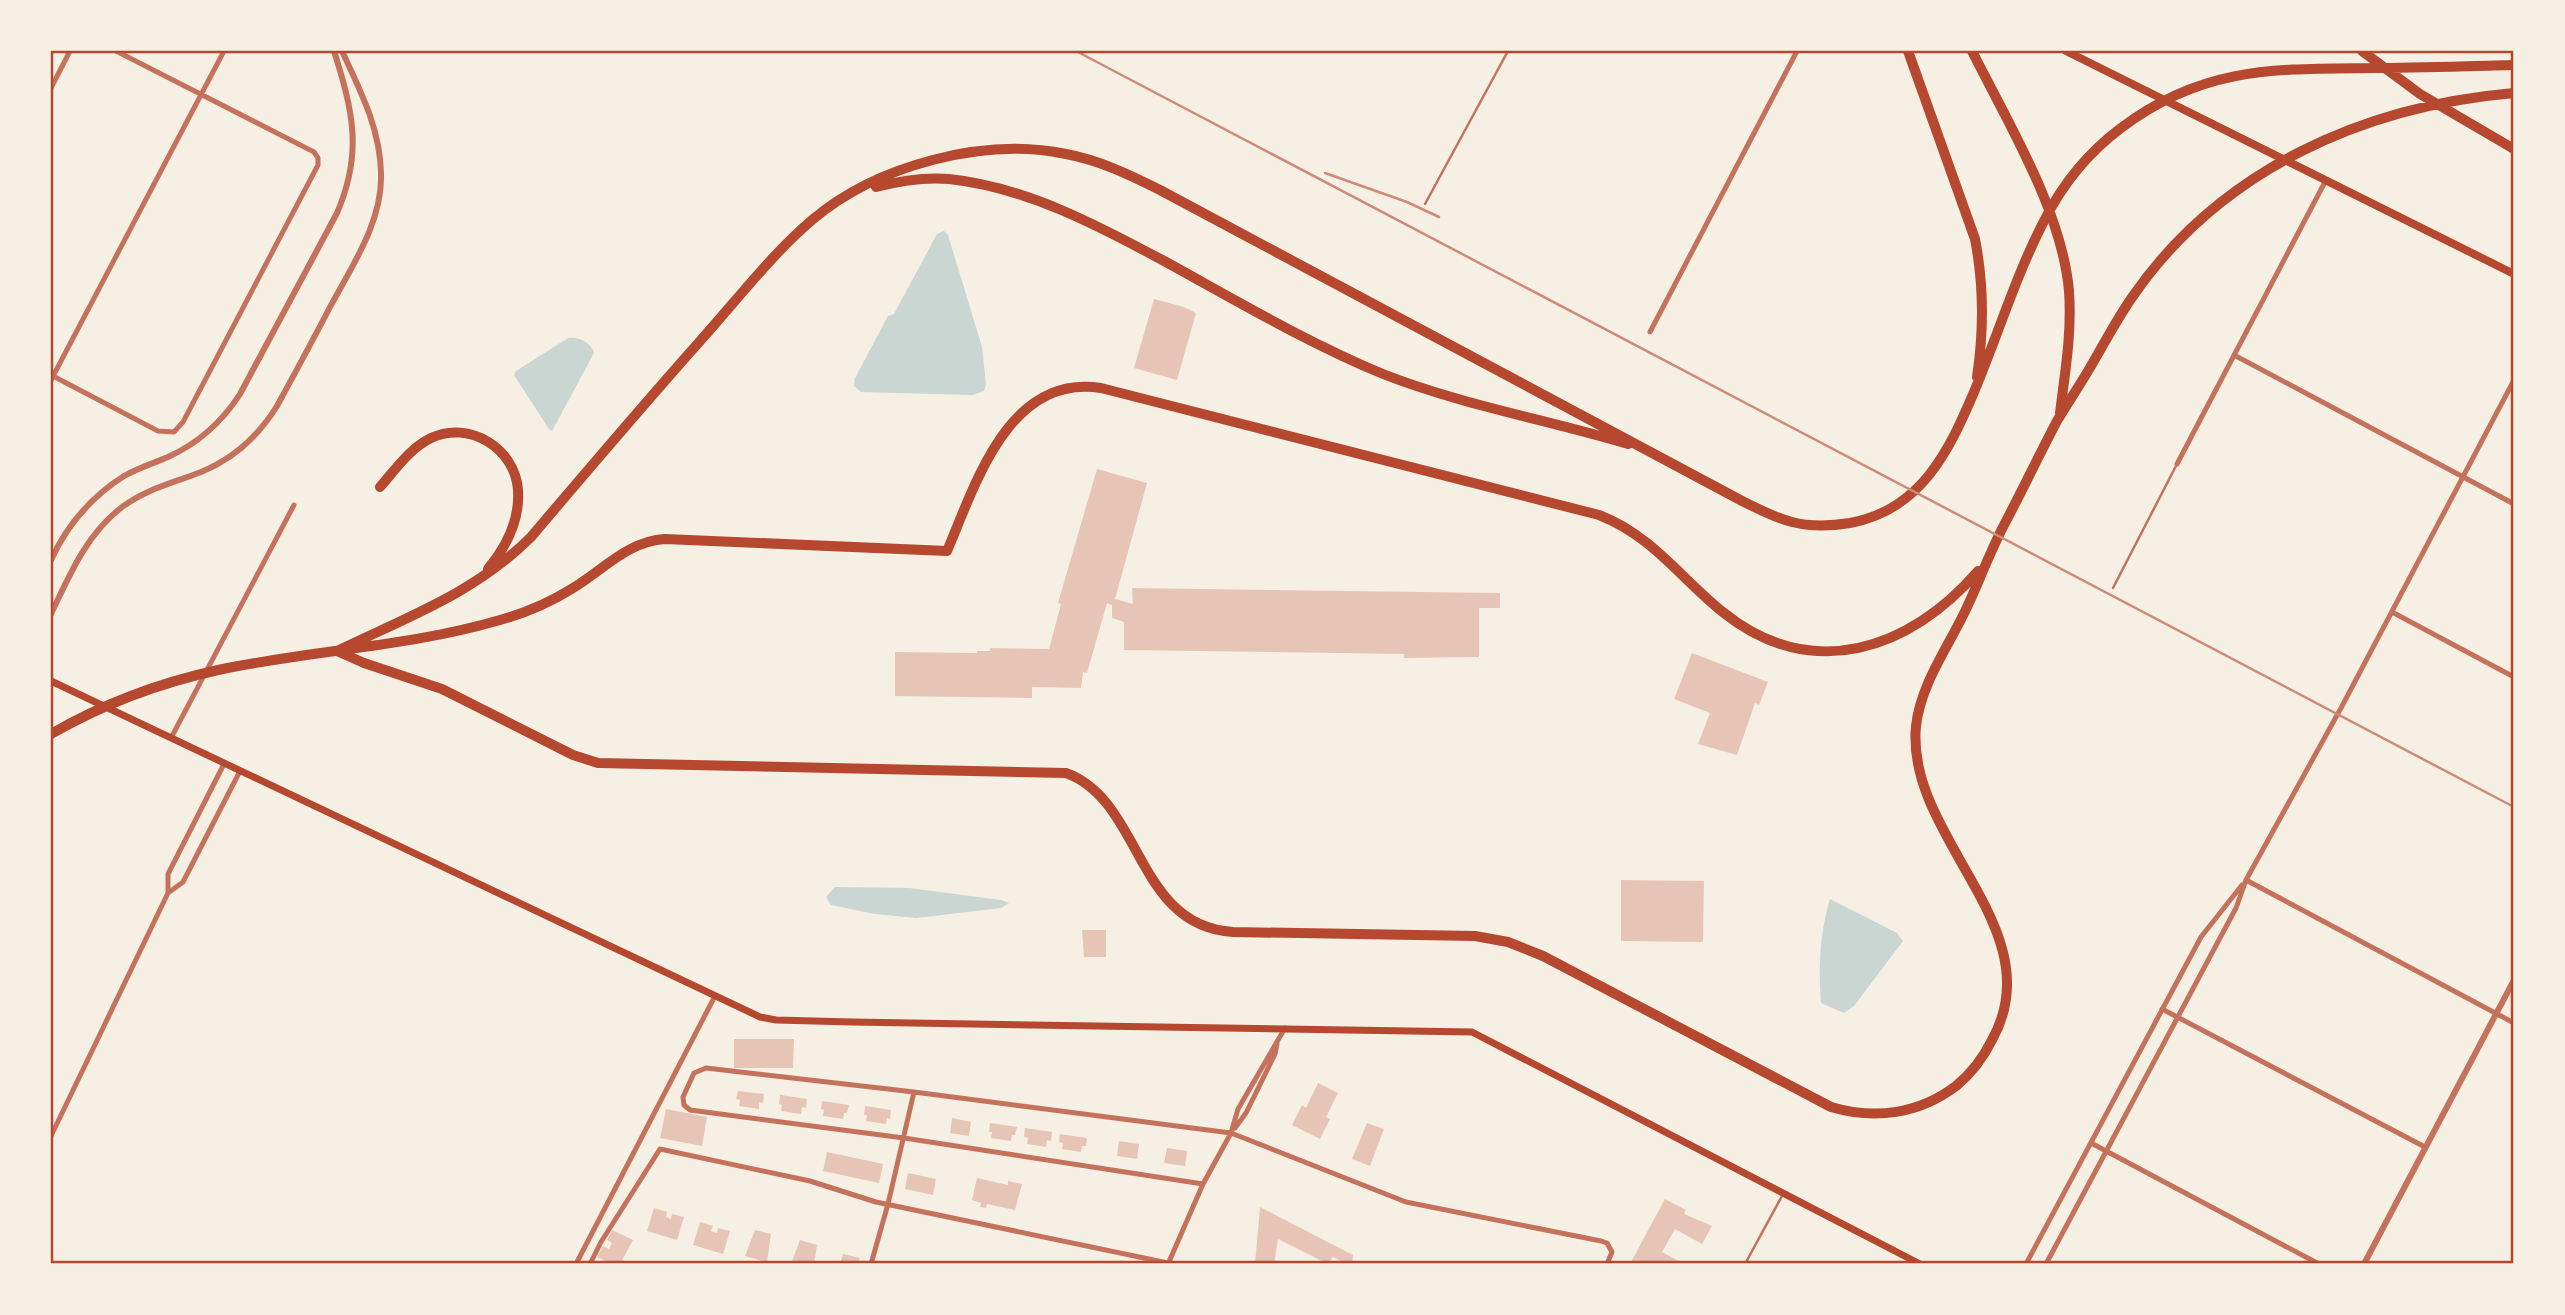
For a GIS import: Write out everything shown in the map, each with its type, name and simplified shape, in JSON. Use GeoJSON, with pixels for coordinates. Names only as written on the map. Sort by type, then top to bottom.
{"type":"FeatureCollection","features":[{"type":"Feature","properties":{"kind":"highway"},"geometry":{"type":"LineString","coordinates":[[1908,51],[1970,221],[1978,255],[1983,298],[1974,392]]}},
{"type":"Feature","properties":{"kind":"highway"},"geometry":{"type":"LineString","coordinates":[[1972,51],[2052,216],[2062,251],[2070,330],[2059,417]]}},
{"type":"Feature","properties":{"kind":"highway"},"geometry":{"type":"LineString","coordinates":[[2362,51],[2420,94],[2514,149]]}},
{"type":"Feature","properties":{"kind":"highway"},"geometry":{"type":"LineString","coordinates":[[337,651],[475,583],[531,537],[789,242],[828,208],[893,174],[924,163],[988,150],[1018,148],[1049,151],[1095,161],[1160,190],[1744,502],[1784,520],[1814,526],[1848,523],[1876,515],[1908,496],[1931,473],[1954,439],[2030,250],[2051,207],[2087,159],[2121,128],[2169,98],[2240,74],[2282,69],[2514,65]]}},
{"type":"Feature","properties":{"kind":"highway"},"geometry":{"type":"LineString","coordinates":[[337,651],[442,689],[573,755],[597,763],[1066,774],[1088,785],[1103,800],[1162,893],[1184,915],[1202,926],[1233,932],[1475,936],[1508,942],[1543,956],[1831,1107],[1862,1114],[1906,1110],[1933,1100],[1973,1070],[1996,1034],[2006,1004],[2007,971],[2001,942],[1931,805],[1921,777],[1915,746],[1918,714],[1926,690],[1968,604],[1982,567],[2059,417],[2135,292],[2180,239],[2232,192],[2289,156],[2340,132],[2406,111],[2514,93]]}},
{"type":"Feature","properties":{"kind":"highway"},"geometry":{"type":"LineString","coordinates":[[852,194],[891,183],[936,178],[961,181],[1021,196],[1110,232],[1270,318],[1385,374],[1408,383],[1655,453]]}},
{"type":"Feature","properties":{"kind":"highway"},"geometry":{"type":"LineString","coordinates":[[51,734],[115,702],[160,686],[220,670],[418,640],[511,617],[562,594],[634,547],[654,540],[947,551],[989,454],[1009,426],[1028,408],[1047,396],[1072,388],[1093,387],[1599,514],[1622,524],[1646,540],[1723,612],[1745,627],[1787,645],[1829,650],[1868,646],[1908,631],[1940,609],[1982,567]]}},
{"type":"Feature","properties":{"kind":"highway"},"geometry":{"type":"LineString","coordinates":[[380,487],[409,454],[424,442],[439,435],[469,433],[497,448],[506,458],[516,478],[516,512],[511,531],[498,556],[475,583]]}},
{"type":"Feature","properties":{"kind":"main road"},"geometry":{"type":"LineString","coordinates":[[2066,51],[2514,274]]}},
{"type":"Feature","properties":{"kind":"main road"},"geometry":{"type":"LineString","coordinates":[[51,681],[750,1013],[776,1020],[1476,1033],[1920,1264]]}},
{"type":"Feature","properties":{"kind":"street"},"geometry":{"type":"LineString","coordinates":[[51,88],[70,51]]}},
{"type":"Feature","properties":{"kind":"street"},"geometry":{"type":"LineString","coordinates":[[116,51],[201,96],[311,150],[318,158],[317,167],[259,278],[183,422],[174,432],[158,431],[52,377],[201,96],[224,51]]}},
{"type":"Feature","properties":{"kind":"street"},"geometry":{"type":"LineString","coordinates":[[51,560],[68,529],[95,498],[132,472],[197,441],[222,419],[240,394],[337,213],[347,187],[353,162],[354,125],[334,51]]}},
{"type":"Feature","properties":{"kind":"street"},"geometry":{"type":"LineString","coordinates":[[51,614],[82,550],[116,512],[152,490],[219,463],[239,450],[262,428],[277,407],[357,256],[377,207],[381,191],[381,163],[372,118],[342,51]]}},
{"type":"Feature","properties":{"kind":"street"},"geometry":{"type":"LineString","coordinates":[[1650,332],[1797,51]]}},
{"type":"Feature","properties":{"kind":"street"},"geometry":{"type":"LineString","coordinates":[[2178,464],[2326,180]]}},
{"type":"Feature","properties":{"kind":"street"},"geometry":{"type":"LineString","coordinates":[[2234,355],[2514,504]]}},
{"type":"Feature","properties":{"kind":"street"},"geometry":{"type":"LineString","coordinates":[[2046,1264],[2236,908],[2246,880],[2338,714],[2514,380]]}},
{"type":"Feature","properties":{"kind":"street"},"geometry":{"type":"LineString","coordinates":[[171,738],[294,505]]}},
{"type":"Feature","properties":{"kind":"street"},"geometry":{"type":"LineString","coordinates":[[2392,612],[2514,677]]}},
{"type":"Feature","properties":{"kind":"street"},"geometry":{"type":"LineString","coordinates":[[168,893],[168,874],[224,764]]}},
{"type":"Feature","properties":{"kind":"street"},"geometry":{"type":"LineString","coordinates":[[51,1136],[168,893],[183,881],[240,771]]}},
{"type":"Feature","properties":{"kind":"street"},"geometry":{"type":"LineString","coordinates":[[2026,1264],[2200,937],[2246,880]]}},
{"type":"Feature","properties":{"kind":"street"},"geometry":{"type":"LineString","coordinates":[[2246,880],[2514,1023]]}},
{"type":"Feature","properties":{"kind":"street"},"geometry":{"type":"LineString","coordinates":[[2364,1264],[2514,980]]}},
{"type":"Feature","properties":{"kind":"street"},"geometry":{"type":"LineString","coordinates":[[576,1264],[715,996]]}},
{"type":"Feature","properties":{"kind":"street"},"geometry":{"type":"LineString","coordinates":[[2162,1009],[2425,1147]]}},
{"type":"Feature","properties":{"kind":"street"},"geometry":{"type":"LineString","coordinates":[[590,1264],[660,1149],[810,1181],[888,1204],[1168,1264],[1203,1184],[1231,1133],[1238,1109],[1285,1028]]}},
{"type":"Feature","properties":{"kind":"street"},"geometry":{"type":"LineString","coordinates":[[1203,1184],[904,1138],[690,1110],[684,1105],[683,1097],[694,1073],[701,1068],[914,1092],[1231,1133],[1406,1202],[1601,1241],[1610,1247],[1611,1256],[1607,1264]]}},
{"type":"Feature","properties":{"kind":"street"},"geometry":{"type":"LineString","coordinates":[[871,1264],[914,1092]]}},
{"type":"Feature","properties":{"kind":"street"},"geometry":{"type":"LineString","coordinates":[[2091,1143],[2319,1264]]}},
{"type":"Feature","properties":{"kind":"lane"},"geometry":{"type":"LineString","coordinates":[[1425,204],[1508,51]]}},
{"type":"Feature","properties":{"kind":"lane"},"geometry":{"type":"LineString","coordinates":[[2113,589],[2178,464]]}},
{"type":"Feature","properties":{"kind":"lane"},"geometry":{"type":"LineString","coordinates":[[1745,1264],[1783,1193]]}},
{"type":"Feature","properties":{"kind":"shaded area"},"geometry":{"type":"Polygon","coordinates":[[[944,231],[948,235],[982,347],[986,384],[984,391],[973,395],[861,392],[854,386],[855,378],[888,316],[894,314],[937,234],[944,231]]]}},
{"type":"Feature","properties":{"kind":"shaded area"},"geometry":{"type":"Polygon","coordinates":[[[568,338],[584,341],[594,353],[552,431],[514,375],[516,371],[568,338]]]}},
{"type":"Feature","properties":{"kind":"shaded area"},"geometry":{"type":"Polygon","coordinates":[[[835,887],[909,888],[1009,903],[1001,908],[916,918],[875,914],[831,905],[826,897],[835,887]]]}},
{"type":"Feature","properties":{"kind":"shaded area"},"geometry":{"type":"Polygon","coordinates":[[[1830,899],[1897,933],[1903,941],[1854,1006],[1844,1013],[1821,1003],[1821,951],[1830,899]]]}},
{"type":"Feature","properties":{"kind":"building"},"geometry":{"type":"Polygon","coordinates":[[[1154,299],[1196,313],[1177,380],[1134,368],[1154,299]]]}},
{"type":"Feature","properties":{"kind":"building"},"geometry":{"type":"Polygon","coordinates":[[[1097,469],[1147,483],[1115,599],[1133,604],[1132,588],[1500,593],[1500,608],[1479,608],[1479,657],[1404,658],[1404,654],[1124,650],[1124,622],[1112,618],[1112,605],[1107,603],[1087,673],[1083,672],[1081,688],[1032,687],[1032,698],[895,696],[895,652],[977,653],[990,651],[990,648],[1049,649],[1061,604],[1058,603],[1097,469]]]}},
{"type":"Feature","properties":{"kind":"building"},"geometry":{"type":"Polygon","coordinates":[[[1692,653],[1768,682],[1759,705],[1755,703],[1737,755],[1698,744],[1710,713],[1674,699],[1692,653]]]}},
{"type":"Feature","properties":{"kind":"building"},"geometry":{"type":"Polygon","coordinates":[[[1621,880],[1704,881],[1703,942],[1621,941],[1621,880]]]}},
{"type":"Feature","properties":{"kind":"building"},"geometry":{"type":"Polygon","coordinates":[[[1082,930],[1106,930],[1106,957],[1084,957],[1082,930]]]}},
{"type":"Feature","properties":{"kind":"building"},"geometry":{"type":"Polygon","coordinates":[[[734,1039],[794,1039],[793,1068],[734,1068],[734,1039]]]}},
{"type":"Feature","properties":{"kind":"building"},"geometry":{"type":"Polygon","coordinates":[[[1318,1083],[1338,1093],[1326,1117],[1330,1119],[1320,1139],[1292,1125],[1302,1105],[1306,1108],[1318,1083]]]}},
{"type":"Feature","properties":{"kind":"building"},"geometry":{"type":"Polygon","coordinates":[[[738,1091],[764,1094],[763,1103],[759,1102],[759,1109],[739,1106],[740,1100],[736,1099],[738,1091]]]}},
{"type":"Feature","properties":{"kind":"building"},"geometry":{"type":"Polygon","coordinates":[[[780,1095],[807,1099],[806,1108],[802,1107],[801,1114],[781,1111],[780,1095]]]}},
{"type":"Feature","properties":{"kind":"building"},"geometry":{"type":"Polygon","coordinates":[[[822,1101],[849,1105],[847,1113],[844,1113],[843,1119],[823,1116],[822,1101]]]}},
{"type":"Feature","properties":{"kind":"building"},"geometry":{"type":"Polygon","coordinates":[[[865,1106],[891,1110],[890,1119],[887,1118],[886,1124],[866,1121],[865,1106]]]}},
{"type":"Feature","properties":{"kind":"building"},"geometry":{"type":"Polygon","coordinates":[[[666,1109],[707,1117],[702,1146],[660,1138],[666,1109]]]}},
{"type":"Feature","properties":{"kind":"building"},"geometry":{"type":"Polygon","coordinates":[[[952,1118],[971,1122],[969,1136],[950,1133],[952,1118]]]}},
{"type":"Feature","properties":{"kind":"building"},"geometry":{"type":"Polygon","coordinates":[[[990,1123],[1017,1127],[1015,1135],[1012,1135],[1011,1141],[991,1138],[990,1123]]]}},
{"type":"Feature","properties":{"kind":"building"},"geometry":{"type":"Polygon","coordinates":[[[1367,1123],[1384,1129],[1370,1166],[1352,1159],[1367,1123]]]}},
{"type":"Feature","properties":{"kind":"building"},"geometry":{"type":"Polygon","coordinates":[[[1025,1128],[1052,1132],[1051,1141],[1047,1140],[1046,1147],[1027,1144],[1028,1138],[1024,1137],[1025,1128]]]}},
{"type":"Feature","properties":{"kind":"building"},"geometry":{"type":"Polygon","coordinates":[[[1060,1134],[1087,1138],[1086,1146],[1082,1146],[1081,1152],[1062,1149],[1060,1134]]]}},
{"type":"Feature","properties":{"kind":"building"},"geometry":{"type":"Polygon","coordinates":[[[1119,1141],[1139,1144],[1137,1159],[1117,1156],[1119,1141]]]}},
{"type":"Feature","properties":{"kind":"building"},"geometry":{"type":"Polygon","coordinates":[[[1167,1148],[1187,1151],[1185,1166],[1164,1163],[1167,1148]]]}},
{"type":"Feature","properties":{"kind":"building"},"geometry":{"type":"Polygon","coordinates":[[[827,1152],[883,1164],[879,1183],[823,1171],[827,1152]]]}},
{"type":"Feature","properties":{"kind":"building"},"geometry":{"type":"Polygon","coordinates":[[[908,1173],[936,1179],[933,1195],[905,1189],[908,1173]]]}},
{"type":"Feature","properties":{"kind":"building"},"geometry":{"type":"Polygon","coordinates":[[[977,1178],[1008,1185],[1008,1181],[1022,1184],[1015,1210],[987,1204],[986,1208],[980,1207],[981,1203],[972,1200],[977,1178]]]}},
{"type":"Feature","properties":{"kind":"building"},"geometry":{"type":"Polygon","coordinates":[[[1665,1199],[1686,1210],[1684,1214],[1712,1226],[1702,1244],[1675,1229],[1662,1252],[1684,1264],[1631,1262],[1665,1199]]]}},
{"type":"Feature","properties":{"kind":"building"},"geometry":{"type":"Polygon","coordinates":[[[1260,1207],[1353,1255],[1352,1264],[1341,1264],[1341,1261],[1333,1257],[1328,1264],[1278,1239],[1274,1264],[1255,1264],[1260,1207]]]}},
{"type":"Feature","properties":{"kind":"building"},"geometry":{"type":"Polygon","coordinates":[[[654,1208],[667,1212],[666,1217],[671,1219],[672,1214],[684,1217],[677,1240],[647,1231],[654,1208]]]}},
{"type":"Feature","properties":{"kind":"building"},"geometry":{"type":"Polygon","coordinates":[[[700,1222],[713,1226],[711,1231],[717,1233],[718,1228],[730,1231],[723,1254],[693,1245],[700,1222]]]}},
{"type":"Feature","properties":{"kind":"building"},"geometry":{"type":"Polygon","coordinates":[[[612,1230],[633,1240],[620,1264],[612,1264],[597,1257],[603,1246],[609,1249],[612,1243],[607,1240],[612,1230]]]}},
{"type":"Feature","properties":{"kind":"building"},"geometry":{"type":"Polygon","coordinates":[[[755,1230],[771,1234],[767,1262],[745,1256],[755,1230]]]}},
{"type":"Feature","properties":{"kind":"building"},"geometry":{"type":"Polygon","coordinates":[[[800,1240],[817,1245],[814,1264],[791,1264],[800,1240]]]}},
{"type":"Feature","properties":{"kind":"building"},"geometry":{"type":"Polygon","coordinates":[[[843,1254],[860,1258],[858,1264],[840,1264],[843,1254]]]}},
{"type":"Feature","properties":{"kind":"railway"},"geometry":{"type":"LineString","coordinates":[[1076,51],[2514,807]]}},
{"type":"Feature","properties":{"kind":"railway"},"geometry":{"type":"LineString","coordinates":[[1325,173],[1407,202],[1439,217]]}}]}
